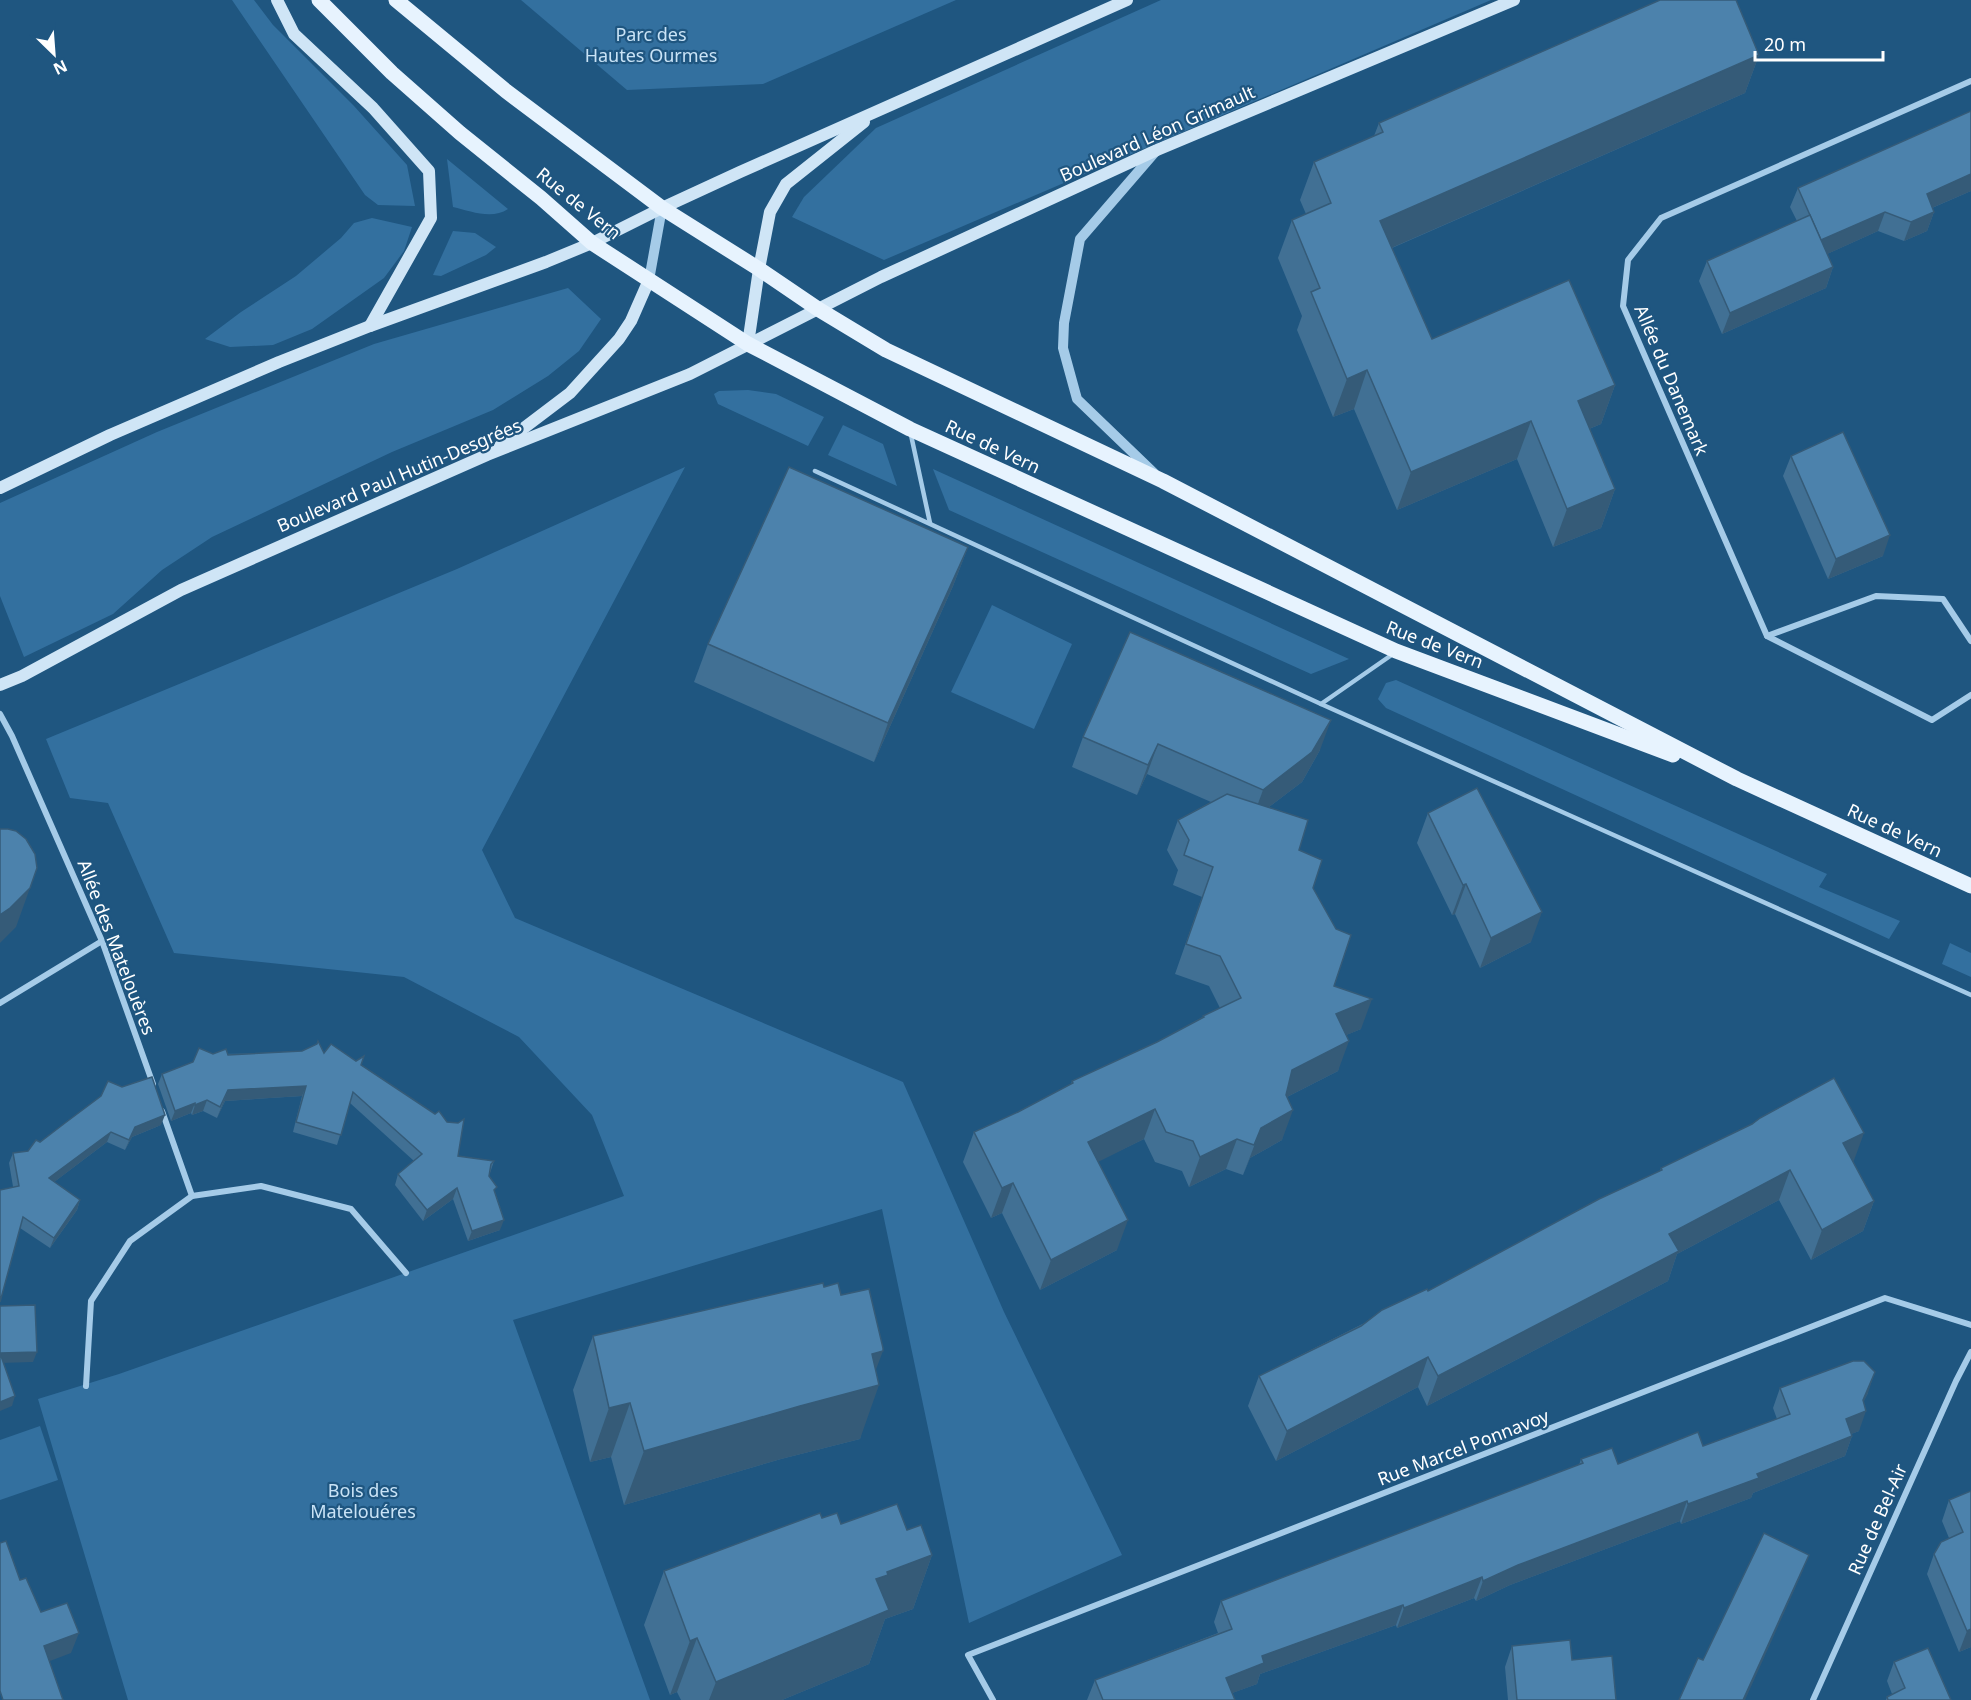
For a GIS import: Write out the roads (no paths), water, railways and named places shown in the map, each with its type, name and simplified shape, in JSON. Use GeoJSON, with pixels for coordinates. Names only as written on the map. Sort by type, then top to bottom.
{"type":"FeatureCollection","features":[{"type":"Feature","properties":{"kind":"main road"},"geometry":{"type":"LineString","coordinates":[[277,0],[294,34],[373,108],[429,171],[431,218],[370,326]]}},
{"type":"Feature","properties":{"kind":"main road","name":"Rue de Vern"},"geometry":{"type":"LineString","coordinates":[[319,0],[392,73],[592,243],[748,344],[910,429],[1396,651],[1737,779]]}},
{"type":"Feature","properties":{"kind":"main road","name":"Rue de Vern"},"geometry":{"type":"LineString","coordinates":[[396,0],[506,91],[662,208],[886,350],[1163,481],[1737,779],[1971,886]]}},
{"type":"Feature","properties":{"kind":"main road"},"geometry":{"type":"LineString","coordinates":[[0,488],[110,435],[279,362],[592,243],[662,208],[1127,0]]}},
{"type":"Feature","properties":{"kind":"main road","name":"Boulevard Léon Grimault"},"geometry":{"type":"LineString","coordinates":[[818,309],[881,277],[1157,150],[1515,0]]}},
{"type":"Feature","properties":{"kind":"main road"},"geometry":{"type":"LineString","coordinates":[[748,344],[770,212],[786,184],[878,111]]}},
{"type":"Feature","properties":{"kind":"main road"},"geometry":{"type":"LineString","coordinates":[[487,455],[570,393],[619,339],[631,321],[649,280]]}},
{"type":"Feature","properties":{"kind":"main road","name":"Boulevard Paul Hutin-Desgrées"},"geometry":{"type":"LineString","coordinates":[[0,685],[181,590],[487,455],[663,385],[818,309]]}},
{"type":"Feature","properties":{"kind":"street","name":"Allée du Danemark"},"geometry":{"type":"LineString","coordinates":[[1767,636],[1623,306],[1628,260],[1661,218],[1971,81]]}},
{"type":"Feature","properties":{"kind":"street"},"geometry":{"type":"LineString","coordinates":[[1157,150],[1080,239],[1064,323],[1063,348],[1077,399],[1163,481]]}},
{"type":"Feature","properties":{"kind":"street"},"geometry":{"type":"LineString","coordinates":[[649,280],[662,208]]}},
{"type":"Feature","properties":{"kind":"street"},"geometry":{"type":"LineString","coordinates":[[1767,636],[1876,596],[1943,599],[1971,641]]}},
{"type":"Feature","properties":{"kind":"street"},"geometry":{"type":"LineString","coordinates":[[1767,636],[1932,720],[1971,695]]}},
{"type":"Feature","properties":{"kind":"street","name":"Allée des Matelouères"},"geometry":{"type":"LineString","coordinates":[[0,714],[12,736],[102,940],[157,1096]]}},
{"type":"Feature","properties":{"kind":"street"},"geometry":{"type":"LineString","coordinates":[[0,1003],[102,940]]}},
{"type":"Feature","properties":{"kind":"street"},"geometry":{"type":"LineString","coordinates":[[161,1107],[192,1196]]}},
{"type":"Feature","properties":{"kind":"street"},"geometry":{"type":"LineString","coordinates":[[86,1386],[91,1301],[130,1241],[192,1196],[261,1186],[351,1209],[406,1273]]}},
{"type":"Feature","properties":{"kind":"street","name":"Rue Marcel Ponnavoy"},"geometry":{"type":"LineString","coordinates":[[993,1700],[968,1655],[1885,1298],[1971,1325]]}},
{"type":"Feature","properties":{"kind":"street","name":"Rue de Bel-Air"},"geometry":{"type":"LineString","coordinates":[[1813,1700],[1971,1352]]}},
{"type":"Feature","properties":{"kind":"lane"},"geometry":{"type":"LineString","coordinates":[[910,429],[930,524]]}},
{"type":"Feature","properties":{"kind":"lane"},"geometry":{"type":"LineString","coordinates":[[815,471],[1321,704],[1971,995]]}},
{"type":"Feature","properties":{"kind":"lane"},"geometry":{"type":"LineString","coordinates":[[1321,704],[1396,651]]}},
{"type":"Feature","properties":{"kind":"park label","name":"Parc des Hautes Ourmes"},"geometry":{"type":"Point","coordinates":[651,44]}},
{"type":"Feature","properties":{"kind":"park label","name":"Bois des Matelouéres"},"geometry":{"type":"Point","coordinates":[363,1500]}}]}
